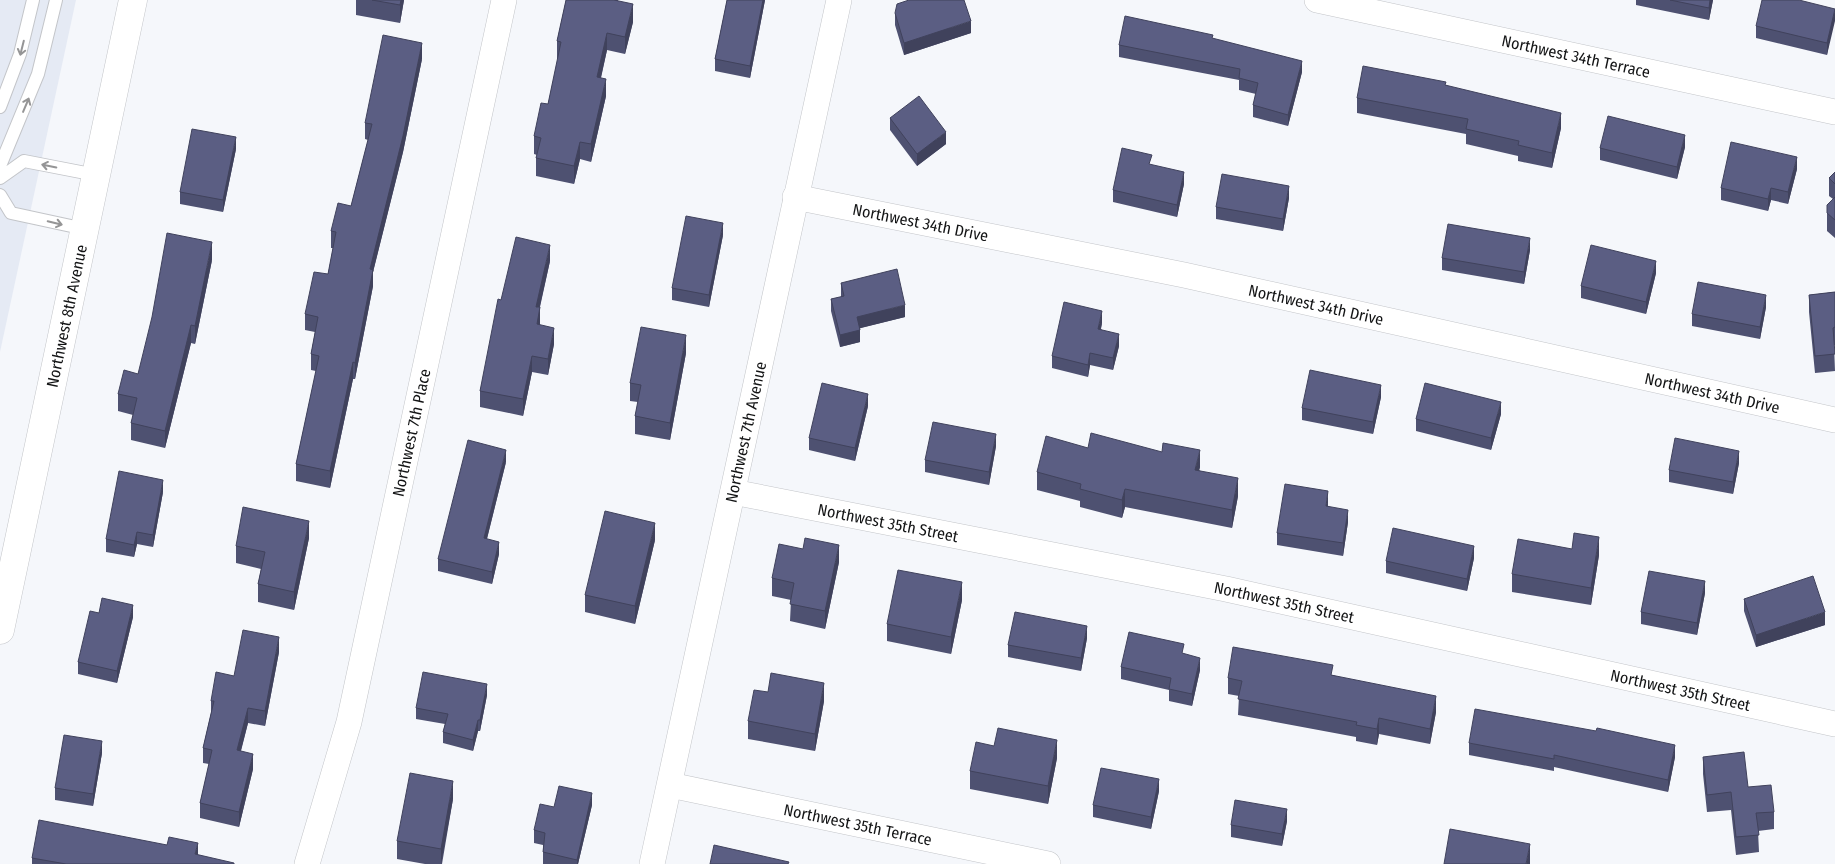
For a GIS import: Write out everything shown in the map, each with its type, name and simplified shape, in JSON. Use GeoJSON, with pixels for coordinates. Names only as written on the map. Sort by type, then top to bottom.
{"type":"FeatureCollection","features":[{"type":"Feature","properties":{"kind":"street","name":"Northwest 8th Avenue"},"geometry":{"type":"LineString","coordinates":[[0,625],[134,0]]}},
{"type":"Feature","properties":{"kind":"street","name":"Northwest 7th Place"},"geometry":{"type":"LineString","coordinates":[[307,864],[349,722],[504,0]]}},
{"type":"Feature","properties":{"kind":"street","name":"Northwest 7th Avenue"},"geometry":{"type":"LineString","coordinates":[[652,864],[839,0]]}},
{"type":"Feature","properties":{"kind":"street","name":"Northwest 34th Terrace"},"geometry":{"type":"LineString","coordinates":[[1317,0],[1835,112]]}},
{"type":"Feature","properties":{"kind":"street","name":"Northwest 34th Drive"},"geometry":{"type":"LineString","coordinates":[[795,197],[1184,275],[1835,420]]}},
{"type":"Feature","properties":{"kind":"street","name":"Northwest 35th Street"},"geometry":{"type":"LineString","coordinates":[[733,492],[1226,589],[1835,724]]}},
{"type":"Feature","properties":{"kind":"street","name":"Northwest 35th Terrace"},"geometry":{"type":"LineString","coordinates":[[670,785],[1048,864]]}},
{"type":"Feature","properties":{"kind":"lane"},"geometry":{"type":"LineString","coordinates":[[0,107],[20,54],[33,0]]}},
{"type":"Feature","properties":{"kind":"lane"},"geometry":{"type":"LineString","coordinates":[[0,166],[38,74],[56,0]]}},
{"type":"Feature","properties":{"kind":"lane"},"geometry":{"type":"LineString","coordinates":[[0,178],[24,161],[96,175]]}},
{"type":"Feature","properties":{"kind":"lane"},"geometry":{"type":"LineString","coordinates":[[0,195],[11,213],[85,230]]}},
{"type":"Feature","properties":{"kind":"shaded area"},"geometry":{"type":"Polygon","coordinates":[[[0,0],[76,0],[0,352],[0,0]]]}},
{"type":"Feature","properties":{"kind":"building"},"geometry":{"type":"Polygon","coordinates":[[[372,0],[401,0],[400,5],[372,0]]]}},
{"type":"Feature","properties":{"kind":"building"},"geometry":{"type":"Polygon","coordinates":[[[566,0],[614,0],[633,4],[625,37],[607,33],[597,77],[606,79],[591,144],[580,142],[574,166],[536,158],[541,138],[534,136],[541,103],[548,104],[561,42],[557,41],[566,0]]]}},
{"type":"Feature","properties":{"kind":"building"},"geometry":{"type":"Polygon","coordinates":[[[727,0],[763,0],[750,66],[715,59],[727,0]]]}},
{"type":"Feature","properties":{"kind":"building"},"geometry":{"type":"Polygon","coordinates":[[[909,0],[964,0],[971,21],[904,43],[895,13],[897,4],[909,0]]]}},
{"type":"Feature","properties":{"kind":"building"},"geometry":{"type":"Polygon","coordinates":[[[1670,0],[1710,0],[1709,8],[1670,0]]]}},
{"type":"Feature","properties":{"kind":"building"},"geometry":{"type":"Polygon","coordinates":[[[1762,0],[1799,0],[1835,9],[1827,43],[1756,26],[1762,0]]]}},
{"type":"Feature","properties":{"kind":"building"},"geometry":{"type":"Polygon","coordinates":[[[1125,16],[1213,35],[1212,38],[1302,61],[1288,115],[1253,105],[1258,83],[1239,78],[1240,69],[1119,45],[1125,16]]]}},
{"type":"Feature","properties":{"kind":"building"},"geometry":{"type":"Polygon","coordinates":[[[383,35],[422,43],[403,136],[370,269],[373,270],[355,363],[353,362],[330,471],[296,464],[319,356],[311,354],[318,317],[305,314],[314,272],[328,274],[336,232],[331,231],[338,203],[351,206],[372,124],[365,123],[383,35]]]}},
{"type":"Feature","properties":{"kind":"building"},"geometry":{"type":"Polygon","coordinates":[[[1363,66],[1446,82],[1445,85],[1561,113],[1552,153],[1518,145],[1519,141],[1466,129],[1468,119],[1357,98],[1363,66]]]}},
{"type":"Feature","properties":{"kind":"building"},"geometry":{"type":"Polygon","coordinates":[[[919,96],[946,132],[917,154],[890,118],[919,96]]]}},
{"type":"Feature","properties":{"kind":"building"},"geometry":{"type":"Polygon","coordinates":[[[1608,116],[1685,135],[1677,167],[1600,148],[1608,116]]]}},
{"type":"Feature","properties":{"kind":"building"},"geometry":{"type":"Polygon","coordinates":[[[192,129],[236,137],[223,200],[180,192],[192,129]]]}},
{"type":"Feature","properties":{"kind":"building"},"geometry":{"type":"Polygon","coordinates":[[[1731,142],[1797,157],[1788,192],[1771,188],[1768,199],[1721,188],[1731,142]]]}},
{"type":"Feature","properties":{"kind":"building"},"geometry":{"type":"Polygon","coordinates":[[[1122,148],[1152,155],[1149,164],[1184,172],[1177,205],[1113,190],[1122,148]]]}},
{"type":"Feature","properties":{"kind":"building"},"geometry":{"type":"Polygon","coordinates":[[[1835,172],[1835,184],[1829,178],[1835,172]]]}},
{"type":"Feature","properties":{"kind":"building"},"geometry":{"type":"Polygon","coordinates":[[[1222,174],[1289,186],[1283,219],[1216,207],[1222,174]]]}},
{"type":"Feature","properties":{"kind":"building"},"geometry":{"type":"Polygon","coordinates":[[[1835,197],[1835,220],[1827,213],[1827,205],[1835,197]]]}},
{"type":"Feature","properties":{"kind":"building"},"geometry":{"type":"Polygon","coordinates":[[[686,216],[723,223],[709,295],[672,288],[686,216]]]}},
{"type":"Feature","properties":{"kind":"building"},"geometry":{"type":"Polygon","coordinates":[[[1448,224],[1530,238],[1524,272],[1442,258],[1448,224]]]}},
{"type":"Feature","properties":{"kind":"building"},"geometry":{"type":"Polygon","coordinates":[[[167,233],[212,242],[195,326],[191,325],[165,431],[131,423],[137,398],[118,394],[124,370],[138,374],[152,317],[167,233]]]}},
{"type":"Feature","properties":{"kind":"building"},"geometry":{"type":"Polygon","coordinates":[[[516,237],[550,245],[536,307],[540,307],[537,324],[554,328],[548,359],[532,356],[523,399],[480,391],[498,299],[501,300],[516,237]]]}},
{"type":"Feature","properties":{"kind":"building"},"geometry":{"type":"Polygon","coordinates":[[[1591,245],[1656,261],[1646,302],[1581,286],[1591,245]]]}},
{"type":"Feature","properties":{"kind":"building"},"geometry":{"type":"Polygon","coordinates":[[[897,269],[905,305],[857,317],[860,330],[840,335],[831,299],[844,296],[841,283],[897,269]]]}},
{"type":"Feature","properties":{"kind":"building"},"geometry":{"type":"Polygon","coordinates":[[[1698,282],[1766,295],[1760,327],[1692,314],[1698,282]]]}},
{"type":"Feature","properties":{"kind":"building"},"geometry":{"type":"Polygon","coordinates":[[[1835,292],[1835,327],[1833,328],[1835,354],[1815,356],[1809,295],[1835,292]]]}},
{"type":"Feature","properties":{"kind":"building"},"geometry":{"type":"Polygon","coordinates":[[[1064,302],[1102,311],[1098,329],[1119,334],[1113,358],[1090,353],[1088,365],[1052,356],[1064,302]]]}},
{"type":"Feature","properties":{"kind":"building"},"geometry":{"type":"Polygon","coordinates":[[[641,327],[686,335],[670,423],[635,416],[641,385],[630,383],[641,327]]]}},
{"type":"Feature","properties":{"kind":"building"},"geometry":{"type":"Polygon","coordinates":[[[1310,370],[1381,385],[1373,422],[1302,408],[1310,370]]]}},
{"type":"Feature","properties":{"kind":"building"},"geometry":{"type":"Polygon","coordinates":[[[822,383],[868,394],[855,448],[809,438],[822,383]]]}},
{"type":"Feature","properties":{"kind":"building"},"geometry":{"type":"Polygon","coordinates":[[[1425,383],[1501,402],[1491,438],[1416,419],[1425,383]]]}},
{"type":"Feature","properties":{"kind":"building"},"geometry":{"type":"Polygon","coordinates":[[[933,422],[996,434],[989,472],[925,460],[933,422]]]}},
{"type":"Feature","properties":{"kind":"building"},"geometry":{"type":"Polygon","coordinates":[[[1091,433],[1162,452],[1163,443],[1200,450],[1195,470],[1238,478],[1232,510],[1125,489],[1122,500],[1080,489],[1081,484],[1037,472],[1046,436],[1088,448],[1091,433]]]}},
{"type":"Feature","properties":{"kind":"building"},"geometry":{"type":"Polygon","coordinates":[[[1675,438],[1739,451],[1733,482],[1669,470],[1675,438]]]}},
{"type":"Feature","properties":{"kind":"building"},"geometry":{"type":"Polygon","coordinates":[[[468,440],[506,450],[484,538],[499,542],[492,572],[438,559],[468,440]]]}},
{"type":"Feature","properties":{"kind":"building"},"geometry":{"type":"Polygon","coordinates":[[[119,471],[163,480],[153,535],[137,532],[134,545],[106,539],[119,471]]]}},
{"type":"Feature","properties":{"kind":"building"},"geometry":{"type":"Polygon","coordinates":[[[1285,484],[1328,491],[1326,506],[1348,510],[1343,543],[1277,533],[1285,484]]]}},
{"type":"Feature","properties":{"kind":"building"},"geometry":{"type":"Polygon","coordinates":[[[243,507],[309,521],[294,592],[258,584],[265,552],[236,546],[243,507]]]}},
{"type":"Feature","properties":{"kind":"building"},"geometry":{"type":"Polygon","coordinates":[[[605,511],[655,523],[635,606],[585,595],[605,511]]]}},
{"type":"Feature","properties":{"kind":"building"},"geometry":{"type":"Polygon","coordinates":[[[1393,528],[1474,546],[1467,579],[1386,561],[1393,528]]]}},
{"type":"Feature","properties":{"kind":"building"},"geometry":{"type":"Polygon","coordinates":[[[1574,533],[1599,537],[1591,588],[1512,574],[1518,539],[1572,549],[1574,533]]]}},
{"type":"Feature","properties":{"kind":"building"},"geometry":{"type":"Polygon","coordinates":[[[805,538],[839,545],[825,611],[790,604],[794,583],[772,578],[779,544],[803,549],[805,538]]]}},
{"type":"Feature","properties":{"kind":"building"},"geometry":{"type":"Polygon","coordinates":[[[898,570],[962,582],[951,637],[887,624],[898,570]]]}},
{"type":"Feature","properties":{"kind":"building"},"geometry":{"type":"Polygon","coordinates":[[[1649,571],[1705,581],[1697,623],[1641,612],[1649,571]]]}},
{"type":"Feature","properties":{"kind":"building"},"geometry":{"type":"Polygon","coordinates":[[[1813,576],[1825,612],[1756,635],[1744,599],[1813,576]]]}},
{"type":"Feature","properties":{"kind":"building"},"geometry":{"type":"Polygon","coordinates":[[[102,598],[133,605],[117,671],[78,662],[90,611],[99,613],[102,598]]]}},
{"type":"Feature","properties":{"kind":"building"},"geometry":{"type":"Polygon","coordinates":[[[1015,612],[1087,626],[1081,658],[1008,645],[1015,612]]]}},
{"type":"Feature","properties":{"kind":"building"},"geometry":{"type":"Polygon","coordinates":[[[243,630],[279,637],[265,711],[248,708],[237,750],[253,754],[239,812],[200,803],[212,750],[203,748],[214,701],[211,701],[216,672],[234,676],[243,630]]]}},
{"type":"Feature","properties":{"kind":"building"},"geometry":{"type":"Polygon","coordinates":[[[1129,632],[1184,644],[1182,653],[1200,658],[1192,694],[1169,689],[1171,678],[1121,667],[1129,632]]]}},
{"type":"Feature","properties":{"kind":"building"},"geometry":{"type":"Polygon","coordinates":[[[1233,647],[1333,665],[1331,675],[1436,696],[1430,729],[1379,718],[1377,729],[1356,725],[1357,722],[1238,699],[1242,681],[1228,678],[1233,647]]]}},
{"type":"Feature","properties":{"kind":"building"},"geometry":{"type":"Polygon","coordinates":[[[423,672],[487,684],[480,720],[478,720],[473,740],[443,732],[448,714],[416,708],[423,672]]]}},
{"type":"Feature","properties":{"kind":"building"},"geometry":{"type":"Polygon","coordinates":[[[771,673],[824,683],[815,734],[748,721],[754,690],[768,692],[771,673]]]}},
{"type":"Feature","properties":{"kind":"building"},"geometry":{"type":"Polygon","coordinates":[[[1475,709],[1596,731],[1597,728],[1675,745],[1668,780],[1554,755],[1554,759],[1469,743],[1475,709]]]}},
{"type":"Feature","properties":{"kind":"building"},"geometry":{"type":"Polygon","coordinates":[[[998,728],[1057,740],[1048,786],[970,771],[976,742],[994,746],[998,728]]]}},
{"type":"Feature","properties":{"kind":"building"},"geometry":{"type":"Polygon","coordinates":[[[64,735],[102,741],[93,794],[55,788],[64,735]]]}},
{"type":"Feature","properties":{"kind":"building"},"geometry":{"type":"Polygon","coordinates":[[[1744,752],[1748,787],[1771,785],[1774,812],[1756,813],[1759,835],[1736,837],[1731,792],[1707,795],[1703,757],[1744,752]]]}},
{"type":"Feature","properties":{"kind":"building"},"geometry":{"type":"Polygon","coordinates":[[[1101,768],[1159,779],[1151,817],[1093,805],[1101,768]]]}},
{"type":"Feature","properties":{"kind":"building"},"geometry":{"type":"Polygon","coordinates":[[[410,773],[453,781],[441,849],[397,841],[410,773]]]}},
{"type":"Feature","properties":{"kind":"building"},"geometry":{"type":"Polygon","coordinates":[[[559,786],[592,793],[577,860],[543,852],[545,833],[534,830],[540,804],[554,807],[559,786]]]}},
{"type":"Feature","properties":{"kind":"building"},"geometry":{"type":"Polygon","coordinates":[[[1235,800],[1287,809],[1282,834],[1231,825],[1235,800]]]}},
{"type":"Feature","properties":{"kind":"building"},"geometry":{"type":"Polygon","coordinates":[[[39,820],[167,845],[169,837],[198,843],[195,854],[234,864],[66,864],[32,858],[39,820]]]}},
{"type":"Feature","properties":{"kind":"building"},"geometry":{"type":"Polygon","coordinates":[[[1450,829],[1530,844],[1526,864],[1444,864],[1450,829]]]}},
{"type":"Feature","properties":{"kind":"building"},"geometry":{"type":"Polygon","coordinates":[[[714,845],[789,862],[788,864],[710,864],[714,845]]]}}]}
